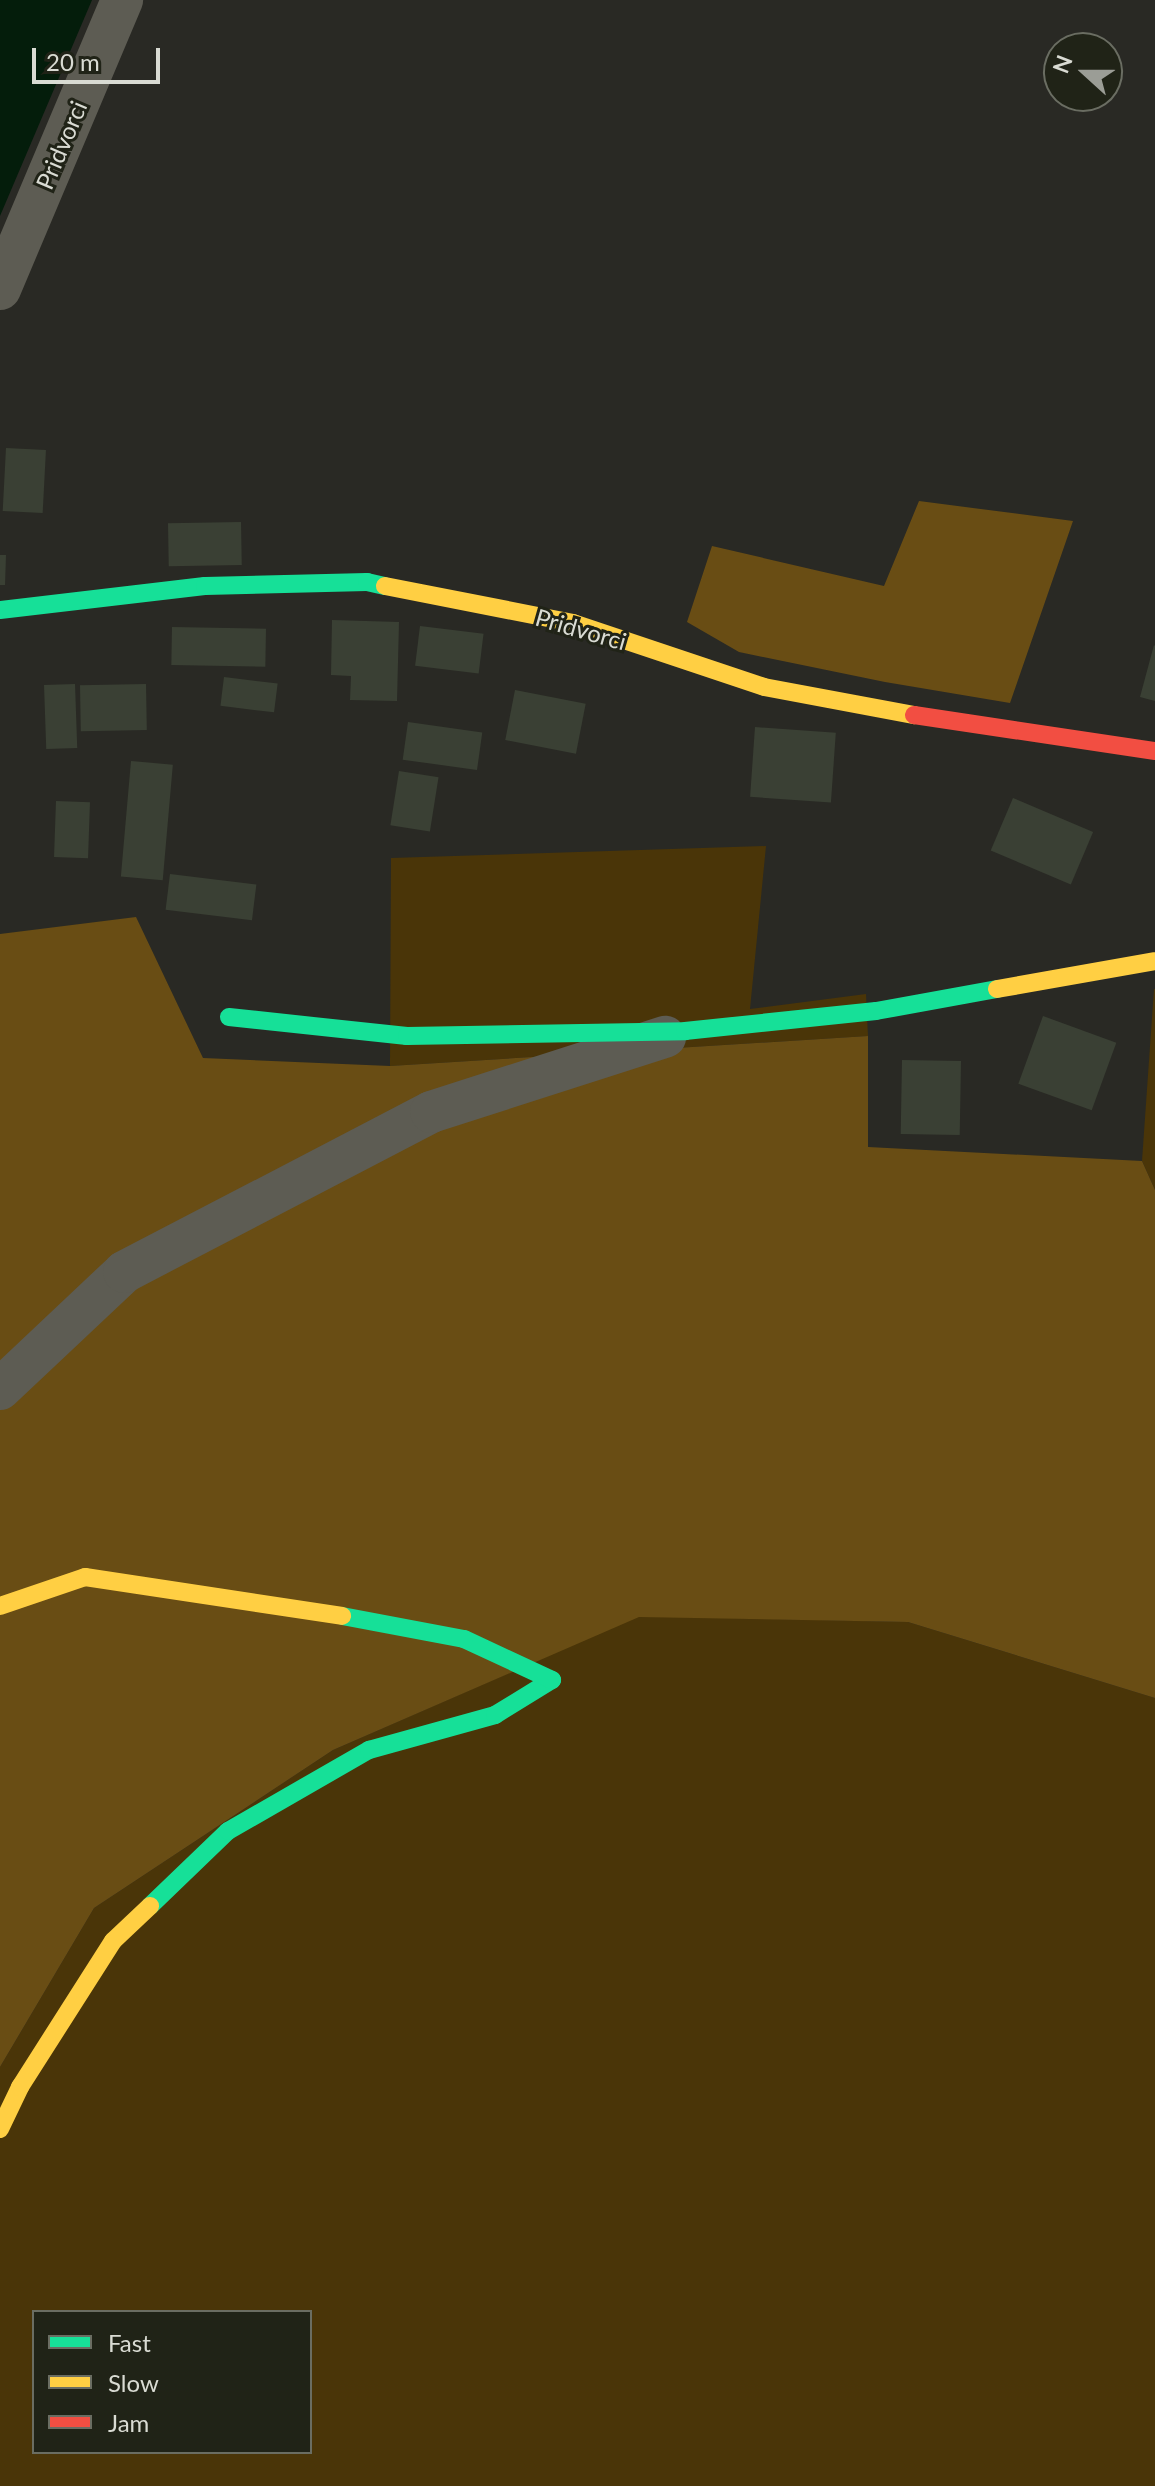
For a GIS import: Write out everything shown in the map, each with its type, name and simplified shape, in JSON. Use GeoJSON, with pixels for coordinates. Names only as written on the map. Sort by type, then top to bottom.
{"type":"FeatureCollection","features":[{"type":"Feature","properties":{"kind":"street","name":"Pridvorci"},"geometry":{"type":"LineString","coordinates":[[0,289],[122,0]]}},
{"type":"Feature","properties":{"kind":"street","name":"Pridvorci"},"geometry":{"type":"LineString","coordinates":[[0,610],[205,586],[367,582],[573,623],[764,687],[900,713],[1155,751]]}},
{"type":"Feature","properties":{"kind":"street"},"geometry":{"type":"LineString","coordinates":[[229,1017],[407,1036],[685,1031],[876,1011],[1155,961]]}},
{"type":"Feature","properties":{"kind":"street"},"geometry":{"type":"LineString","coordinates":[[0,1389],[124,1272],[138,1264],[431,1112],[685,1031]]}},
{"type":"Feature","properties":{"kind":"street"},"geometry":{"type":"LineString","coordinates":[[0,1606],[85,1577],[276,1603],[464,1639],[552,1680],[495,1715],[369,1750],[228,1831],[113,1941],[20,2087],[0,2129]]}},
{"type":"Feature","properties":{"kind":"shaded area"},"geometry":{"type":"Polygon","coordinates":[[[0,0],[92,0],[0,216],[0,0]]]}},
{"type":"Feature","properties":{"kind":"shaded area"},"geometry":{"type":"Polygon","coordinates":[[[919,501],[1073,521],[1010,703],[885,682],[739,652],[687,622],[712,546],[884,586],[919,501]]]}},
{"type":"Feature","properties":{"kind":"shaded area"},"geometry":{"type":"Polygon","coordinates":[[[766,846],[750,1009],[866,994],[868,1036],[390,1066],[391,858],[766,846]]]}},
{"type":"Feature","properties":{"kind":"shaded area"},"geometry":{"type":"Polygon","coordinates":[[[136,917],[203,1058],[390,1066],[868,1036],[868,1147],[1142,1161],[1155,1190],[1155,1698],[908,1622],[639,1617],[333,1750],[94,1908],[0,2067],[0,934],[136,917]]]}},
{"type":"Feature","properties":{"kind":"shaded area"},"geometry":{"type":"Polygon","coordinates":[[[1155,989],[1155,1190],[1142,1161],[1155,989]]]}},
{"type":"Feature","properties":{"kind":"shaded area"},"geometry":{"type":"Polygon","coordinates":[[[639,1616],[908,1622],[1155,1698],[1155,2486],[0,2486],[0,2067],[94,1908],[333,1750],[639,1616]]]}},
{"type":"Feature","properties":{"kind":"building"},"geometry":{"type":"Polygon","coordinates":[[[6,448],[46,450],[43,513],[3,511],[6,448]]]}},
{"type":"Feature","properties":{"kind":"building"},"geometry":{"type":"Polygon","coordinates":[[[241,522],[242,565],[169,566],[168,523],[241,522]]]}},
{"type":"Feature","properties":{"kind":"building"},"geometry":{"type":"Polygon","coordinates":[[[0,555],[6,555],[5,585],[0,585],[0,555]]]}},
{"type":"Feature","properties":{"kind":"building"},"geometry":{"type":"Polygon","coordinates":[[[332,620],[399,622],[397,701],[350,700],[351,676],[331,675],[332,620]]]}},
{"type":"Feature","properties":{"kind":"building"},"geometry":{"type":"Polygon","coordinates":[[[420,626],[484,634],[479,674],[415,666],[420,626]]]}},
{"type":"Feature","properties":{"kind":"building"},"geometry":{"type":"Polygon","coordinates":[[[172,627],[266,629],[265,667],[171,665],[172,627]]]}},
{"type":"Feature","properties":{"kind":"building"},"geometry":{"type":"Polygon","coordinates":[[[1155,646],[1155,701],[1140,697],[1155,646]]]}},
{"type":"Feature","properties":{"kind":"building"},"geometry":{"type":"Polygon","coordinates":[[[224,677],[278,684],[274,712],[220,706],[224,677]]]}},
{"type":"Feature","properties":{"kind":"building"},"geometry":{"type":"Polygon","coordinates":[[[75,684],[77,748],[46,749],[44,685],[75,684]]]}},
{"type":"Feature","properties":{"kind":"building"},"geometry":{"type":"Polygon","coordinates":[[[146,684],[147,730],[81,731],[80,685],[146,684]]]}},
{"type":"Feature","properties":{"kind":"building"},"geometry":{"type":"Polygon","coordinates":[[[515,690],[586,704],[576,754],[505,740],[515,690]]]}},
{"type":"Feature","properties":{"kind":"building"},"geometry":{"type":"Polygon","coordinates":[[[408,722],[482,732],[477,770],[403,760],[408,722]]]}},
{"type":"Feature","properties":{"kind":"building"},"geometry":{"type":"Polygon","coordinates":[[[755,727],[836,733],[831,802],[750,797],[755,727]]]}},
{"type":"Feature","properties":{"kind":"building"},"geometry":{"type":"Polygon","coordinates":[[[131,761],[173,765],[163,880],[121,877],[131,761]]]}},
{"type":"Feature","properties":{"kind":"building"},"geometry":{"type":"Polygon","coordinates":[[[399,771],[439,777],[430,832],[390,825],[399,771]]]}},
{"type":"Feature","properties":{"kind":"building"},"geometry":{"type":"Polygon","coordinates":[[[1013,798],[1093,832],[1071,884],[991,850],[1013,798]]]}},
{"type":"Feature","properties":{"kind":"building"},"geometry":{"type":"Polygon","coordinates":[[[56,801],[90,802],[88,858],[54,857],[56,801]]]}},
{"type":"Feature","properties":{"kind":"building"},"geometry":{"type":"Polygon","coordinates":[[[170,874],[256,885],[252,920],[166,910],[170,874]]]}},
{"type":"Feature","properties":{"kind":"building"},"geometry":{"type":"Polygon","coordinates":[[[1043,1016],[1116,1043],[1092,1110],[1018,1084],[1043,1016]]]}},
{"type":"Feature","properties":{"kind":"building"},"geometry":{"type":"Polygon","coordinates":[[[902,1060],[961,1061],[960,1135],[901,1134],[902,1060]]]}},
{"type":"Feature","properties":{"kind":"traffic: fast"},"geometry":{"type":"LineString","coordinates":[[0,610],[205,586],[367,582],[385,586]]}},
{"type":"Feature","properties":{"kind":"traffic: fast"},"geometry":{"type":"LineString","coordinates":[[229,1017],[407,1036],[685,1031],[876,1011],[997,989]]}},
{"type":"Feature","properties":{"kind":"traffic: fast"},"geometry":{"type":"LineString","coordinates":[[150,1906],[228,1831],[369,1750],[495,1715],[552,1680],[464,1639],[342,1616]]}},
{"type":"Feature","properties":{"kind":"traffic: slow"},"geometry":{"type":"LineString","coordinates":[[385,586],[573,623],[764,687],[914,715]]}},
{"type":"Feature","properties":{"kind":"traffic: slow"},"geometry":{"type":"LineString","coordinates":[[997,989],[1155,961]]}},
{"type":"Feature","properties":{"kind":"traffic: slow"},"geometry":{"type":"LineString","coordinates":[[0,1606],[85,1577],[342,1616]]}},
{"type":"Feature","properties":{"kind":"traffic: slow"},"geometry":{"type":"LineString","coordinates":[[0,2129],[20,2087],[113,1941],[150,1906]]}},
{"type":"Feature","properties":{"kind":"traffic: jam"},"geometry":{"type":"LineString","coordinates":[[914,715],[1155,751]]}}]}
